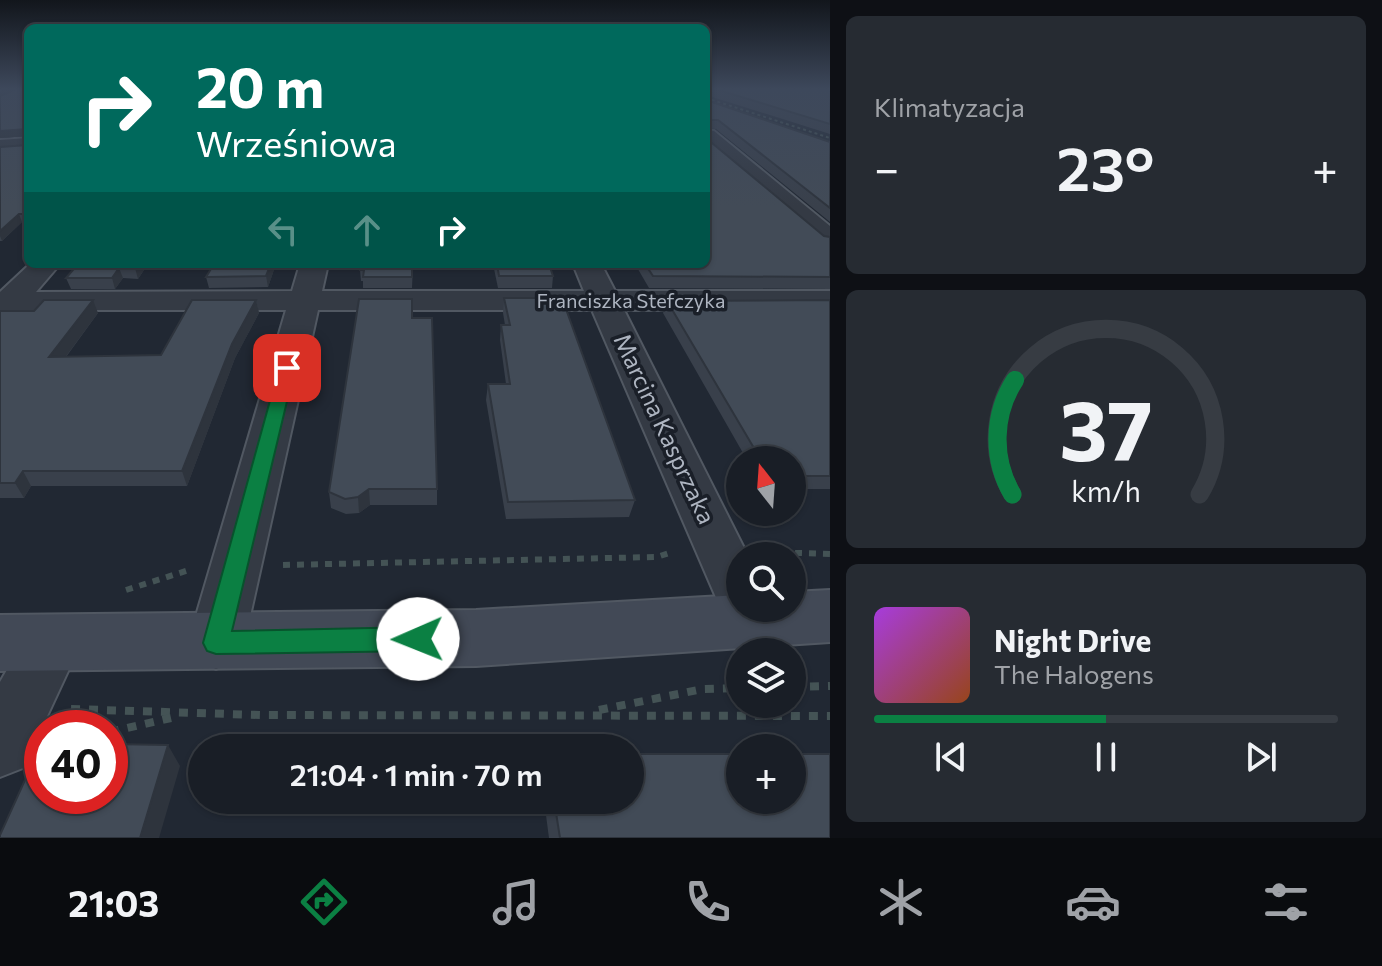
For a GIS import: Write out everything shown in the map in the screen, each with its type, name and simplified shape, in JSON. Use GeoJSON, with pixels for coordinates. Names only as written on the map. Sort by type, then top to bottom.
{"type":"FeatureCollection","features":[{"type":"Feature","properties":{"kind":"street"},"geometry":{"type":"LineString","coordinates":[[710,135],[735,134]]}},
{"type":"Feature","properties":{"kind":"street"},"geometry":{"type":"LineString","coordinates":[[710,138],[830,239]]}},
{"type":"Feature","properties":{"kind":"street"},"geometry":{"type":"LineString","coordinates":[[0,146],[24,144]]}},
{"type":"Feature","properties":{"kind":"street"},"geometry":{"type":"LineString","coordinates":[[5,301],[42,268]]}},
{"type":"Feature","properties":{"kind":"street","name":"Marcina Kasprzaka"},"geometry":{"type":"LineString","coordinates":[[589,268],[726,564]]}},
{"type":"Feature","properties":{"kind":"street"},"geometry":{"type":"LineString","coordinates":[[216,643],[309,282]]}},
{"type":"Feature","properties":{"kind":"street","name":"Franciszka Stefczyka"},"geometry":{"type":"LineString","coordinates":[[5,301],[309,282],[604,301],[830,300]]}},
{"type":"Feature","properties":{"kind":"street"},"geometry":{"type":"LineString","coordinates":[[11,725],[27,642],[216,643],[476,638],[726,609]]}},
{"type":"Feature","properties":{"kind":"street"},"geometry":{"type":"LineString","coordinates":[[806,613],[830,616]]}},
{"type":"Feature","properties":{"kind":"path"},"geometry":{"type":"LineString","coordinates":[[799,128],[830,138]]}},
{"type":"Feature","properties":{"kind":"path"},"geometry":{"type":"LineString","coordinates":[[114,593],[200,567],[657,557],[680,549]]}},
{"type":"Feature","properties":{"kind":"path"},"geometry":{"type":"LineString","coordinates":[[806,553],[830,554]]}},
{"type":"Feature","properties":{"kind":"path"},"geometry":{"type":"LineString","coordinates":[[806,687],[830,686]]}},
{"type":"Feature","properties":{"kind":"path"},"geometry":{"type":"LineString","coordinates":[[588,713],[703,689],[726,688]]}},
{"type":"Feature","properties":{"kind":"path"},"geometry":{"type":"LineString","coordinates":[[11,725],[178,716],[588,713],[771,718],[830,716]]}},
{"type":"Feature","properties":{"kind":"path"},"geometry":{"type":"LineString","coordinates":[[128,728],[178,716]]}},
{"type":"Feature","properties":{"kind":"building"},"geometry":{"type":"Polygon","coordinates":[[[0,128],[24,128],[24,129],[0,131],[0,128]]]}},
{"type":"Feature","properties":{"kind":"building"},"geometry":{"type":"Polygon","coordinates":[[[728,128],[789,128],[830,142],[830,208],[728,128]]]}},
{"type":"Feature","properties":{"kind":"building"},"geometry":{"type":"Polygon","coordinates":[[[710,141],[824,236],[830,237],[830,277],[653,276],[648,268],[710,268],[710,141]]]}},
{"type":"Feature","properties":{"kind":"building"},"geometry":{"type":"Polygon","coordinates":[[[24,145],[24,214],[19,214],[0,231],[0,147],[24,145]]]}},
{"type":"Feature","properties":{"kind":"building"},"geometry":{"type":"Polygon","coordinates":[[[75,268],[119,268],[112,278],[66,278],[75,268]]]}},
{"type":"Feature","properties":{"kind":"building"},"geometry":{"type":"Polygon","coordinates":[[[212,268],[269,268],[266,276],[206,277],[212,268]]]}},
{"type":"Feature","properties":{"kind":"building"},"geometry":{"type":"Polygon","coordinates":[[[412,268],[412,277],[363,277],[364,270],[360,270],[412,268]]]}},
{"type":"Feature","properties":{"kind":"building"},"geometry":{"type":"Polygon","coordinates":[[[498,268],[550,268],[553,276],[499,276],[498,268]]]}},
{"type":"Feature","properties":{"kind":"building"},"geometry":{"type":"Polygon","coordinates":[[[504,298],[562,298],[635,500],[508,502],[488,384],[510,384],[501,325],[510,325],[504,298]]]}},
{"type":"Feature","properties":{"kind":"building"},"geometry":{"type":"Polygon","coordinates":[[[359,299],[412,299],[412,318],[432,318],[437,489],[369,489],[358,497],[345,499],[329,492],[359,299]]]}},
{"type":"Feature","properties":{"kind":"building"},"geometry":{"type":"Polygon","coordinates":[[[44,300],[93,300],[49,357],[161,355],[192,300],[256,300],[232,344],[182,471],[23,471],[15,483],[0,483],[0,311],[34,311],[44,300]]]}},
{"type":"Feature","properties":{"kind":"building"},"geometry":{"type":"Polygon","coordinates":[[[830,300],[830,476],[806,476],[806,446],[753,446],[667,301],[830,300]]]}},
{"type":"Feature","properties":{"kind":"building"},"geometry":{"type":"Polygon","coordinates":[[[128,744],[168,745],[140,838],[0,838],[24,782],[24,814],[128,814],[128,744]]]}},
{"type":"Feature","properties":{"kind":"building"},"geometry":{"type":"Polygon","coordinates":[[[644,754],[726,754],[726,814],[806,814],[806,754],[830,754],[830,838],[560,838],[556,814],[644,814],[644,754]]]}},
{"type":"Feature","properties":{"kind":"route"},"geometry":{"type":"LineString","coordinates":[[287,368],[216,643],[418,639]]}}]}
